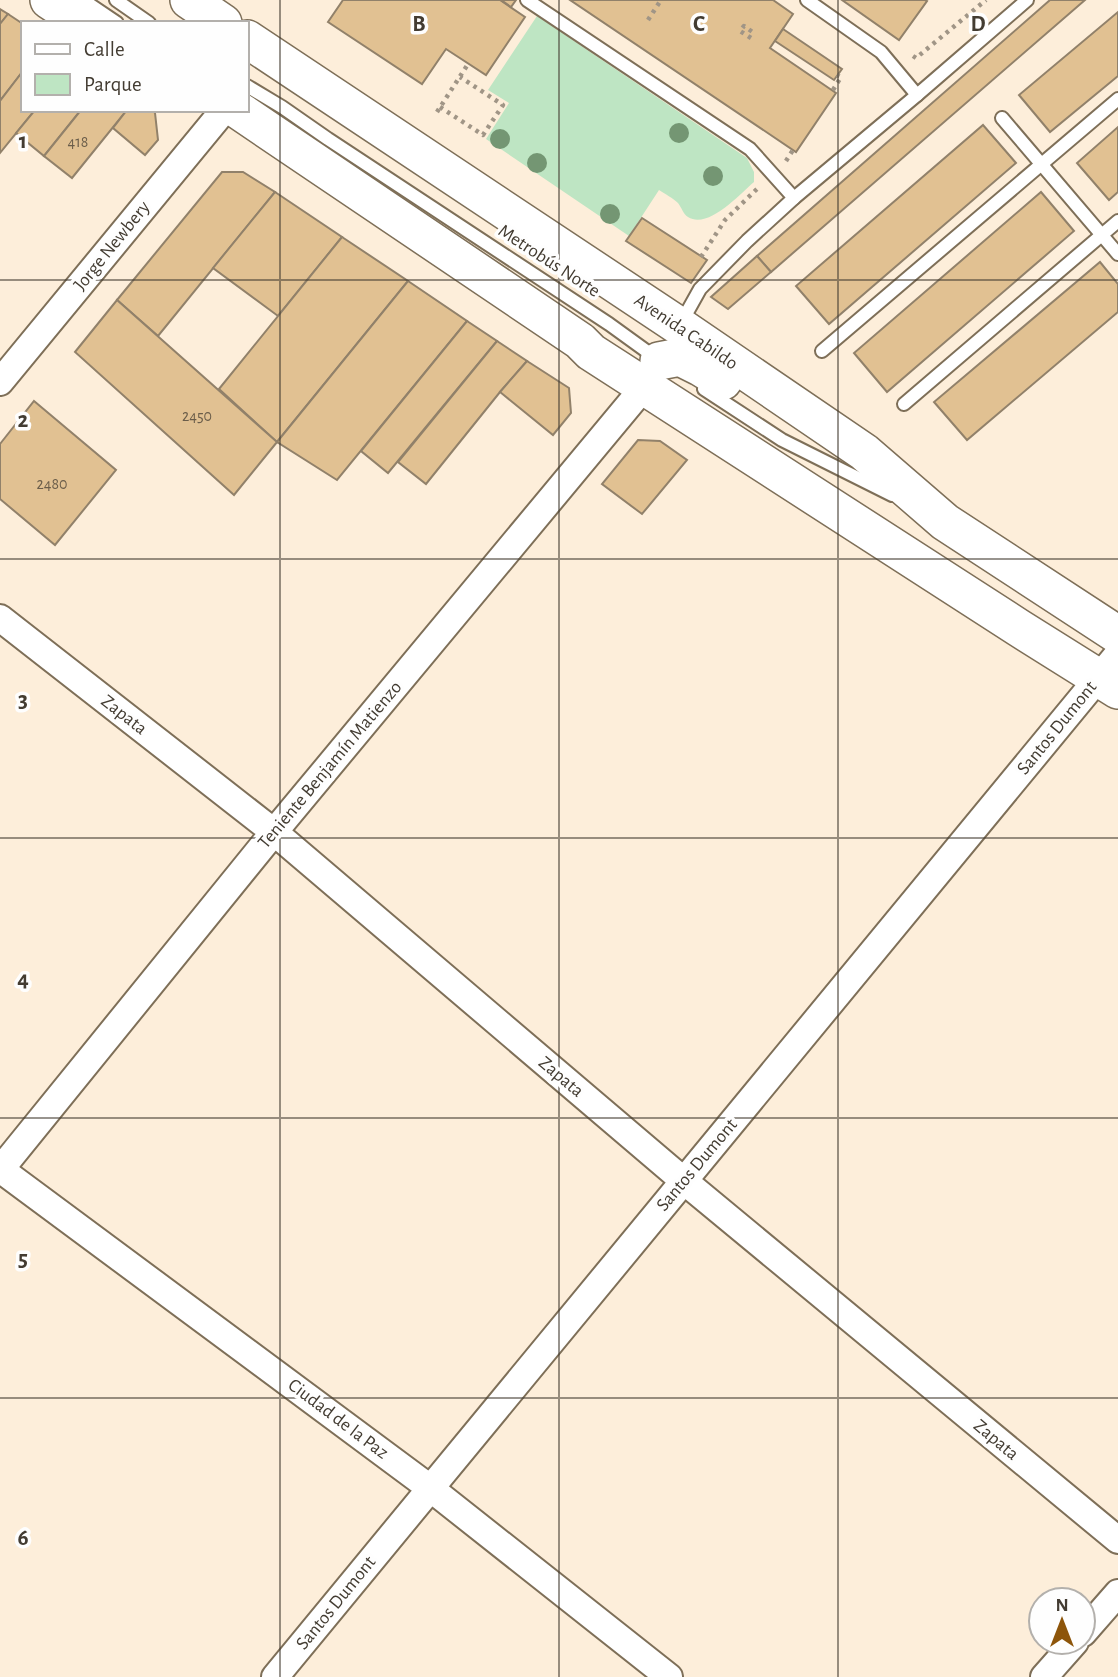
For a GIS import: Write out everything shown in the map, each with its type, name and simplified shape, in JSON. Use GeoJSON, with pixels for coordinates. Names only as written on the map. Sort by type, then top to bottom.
{"type":"FeatureCollection","features":[{"type":"Feature","properties":{"kind":"main road"},"geometry":{"type":"LineString","coordinates":[[49,0],[81,21]]}},
{"type":"Feature","properties":{"kind":"main road"},"geometry":{"type":"LineString","coordinates":[[189,0],[220,21]]}},
{"type":"Feature","properties":{"kind":"main road","name":"Avenida Cabildo"},"geometry":{"type":"LineString","coordinates":[[250,49],[665,355],[1019,628],[1112,674]]}},
{"type":"Feature","properties":{"kind":"main road","name":"Avenida Cabildo"},"geometry":{"type":"LineString","coordinates":[[241,112],[665,355],[864,452],[946,522],[1118,635]]}},
{"type":"Feature","properties":{"kind":"street","name":"Jorge Newbery"},"geometry":{"type":"LineString","coordinates":[[0,382],[222,112]]}},
{"type":"Feature","properties":{"kind":"street","name":"Teniente Benjamín Matienzo"},"geometry":{"type":"LineString","coordinates":[[0,1169],[665,355]]}},
{"type":"Feature","properties":{"kind":"street","name":"Zapata"},"geometry":{"type":"LineString","coordinates":[[0,618],[274,832],[684,1181],[1118,1540]]}},
{"type":"Feature","properties":{"kind":"street","name":"Santos Dumont"},"geometry":{"type":"LineString","coordinates":[[275,1677],[684,1181],[1112,674]]}},
{"type":"Feature","properties":{"kind":"street","name":"Ciudad de la Paz"},"geometry":{"type":"LineString","coordinates":[[0,1169],[430,1488],[669,1677]]}},
{"type":"Feature","properties":{"kind":"street"},"geometry":{"type":"LineString","coordinates":[[1097,1617],[1118,1593]]}},
{"type":"Feature","properties":{"kind":"street"},"geometry":{"type":"LineString","coordinates":[[1044,1677],[1063,1656]]}},
{"type":"Feature","properties":{"kind":"lane"},"geometry":{"type":"LineString","coordinates":[[83,0],[114,21]]}},
{"type":"Feature","properties":{"kind":"lane"},"geometry":{"type":"LineString","coordinates":[[116,0],[146,21]]}},
{"type":"Feature","properties":{"kind":"lane"},"geometry":{"type":"LineString","coordinates":[[527,0],[750,149],[794,198]]}},
{"type":"Feature","properties":{"kind":"lane"},"geometry":{"type":"LineString","coordinates":[[807,0],[881,52],[917,95]]}},
{"type":"Feature","properties":{"kind":"lane"},"geometry":{"type":"LineString","coordinates":[[665,355],[700,289],[747,241],[1027,0]]}},
{"type":"Feature","properties":{"kind":"lane","name":"Metrobús Norte"},"geometry":{"type":"LineString","coordinates":[[248,87],[609,324],[665,355]]}},
{"type":"Feature","properties":{"kind":"lane"},"geometry":{"type":"LineString","coordinates":[[822,351],[1118,99]]}},
{"type":"Feature","properties":{"kind":"lane"},"geometry":{"type":"LineString","coordinates":[[1002,118],[1118,254]]}},
{"type":"Feature","properties":{"kind":"lane"},"geometry":{"type":"LineString","coordinates":[[904,404],[1118,221]]}},
{"type":"Feature","properties":{"kind":"lane"},"geometry":{"type":"LineString","coordinates":[[693,382],[782,440],[946,522]]}},
{"type":"Feature","properties":{"kind":"path"},"geometry":{"type":"LineString","coordinates":[[648,20],[662,0]]}},
{"type":"Feature","properties":{"kind":"path"},"geometry":{"type":"LineString","coordinates":[[905,51],[916,58],[986,0]]}},
{"type":"Feature","properties":{"kind":"path"},"geometry":{"type":"LineString","coordinates":[[460,77],[503,105],[483,135],[439,109],[468,64]]}},
{"type":"Feature","properties":{"kind":"path"},"geometry":{"type":"LineString","coordinates":[[833,90],[841,77],[838,75]]}},
{"type":"Feature","properties":{"kind":"path"},"geometry":{"type":"LineString","coordinates":[[701,257],[725,220],[788,159],[793,150]]}},
{"type":"Feature","properties":{"kind":"green space"},"geometry":{"type":"Polygon","coordinates":[[[537,16],[747,158],[754,172],[754,182],[714,215],[696,220],[686,216],[678,203],[659,190],[629,236],[486,139],[509,103],[488,90],[537,16]]]}},
{"type":"Feature","properties":{"kind":"building"},"geometry":{"type":"Polygon","coordinates":[[[343,0],[500,0],[525,17],[486,75],[446,49],[422,84],[328,22],[343,0]]]}},
{"type":"Feature","properties":{"kind":"building"},"geometry":{"type":"Polygon","coordinates":[[[501,0],[516,0],[511,7],[501,0]]]}},
{"type":"Feature","properties":{"kind":"building"},"geometry":{"type":"Polygon","coordinates":[[[570,0],[773,0],[793,14],[770,48],[836,93],[796,152],[570,0]]]}},
{"type":"Feature","properties":{"kind":"building"},"geometry":{"type":"Polygon","coordinates":[[[842,0],[925,0],[927,1],[899,40],[842,0]]]}},
{"type":"Feature","properties":{"kind":"building"},"geometry":{"type":"Polygon","coordinates":[[[1050,0],[1085,0],[771,272],[757,256],[1050,0]]]}},
{"type":"Feature","properties":{"kind":"building"},"geometry":{"type":"Polygon","coordinates":[[[0,9],[8,14],[0,24],[0,9]]]}},
{"type":"Feature","properties":{"kind":"building"},"geometry":{"type":"Polygon","coordinates":[[[1118,12],[1118,76],[1050,132],[1019,95],[1118,12]]]}},
{"type":"Feature","properties":{"kind":"building"},"geometry":{"type":"Polygon","coordinates":[[[8,14],[21,23],[21,74],[0,101],[0,24],[8,14]]]}},
{"type":"Feature","properties":{"kind":"building"},"geometry":{"type":"Polygon","coordinates":[[[783,29],[842,69],[834,80],[775,41],[783,29]]]}},
{"type":"Feature","properties":{"kind":"building"},"geometry":{"type":"Polygon","coordinates":[[[21,74],[21,112],[33,112],[0,153],[0,101],[21,74]]]}},
{"type":"Feature","properties":{"kind":"building"},"geometry":{"type":"Polygon","coordinates":[[[33,112],[79,112],[44,156],[16,133],[33,112]]]}},
{"type":"Feature","properties":{"kind":"building"},"geometry":{"type":"Polygon","coordinates":[[[79,112],[125,112],[72,178],[44,156],[79,112]]]}},
{"type":"Feature","properties":{"kind":"building"},"geometry":{"type":"Polygon","coordinates":[[[125,112],[154,112],[158,140],[145,155],[113,128],[125,112]]]}},
{"type":"Feature","properties":{"kind":"building"},"geometry":{"type":"Polygon","coordinates":[[[983,125],[1016,163],[829,324],[796,286],[983,125]]]}},
{"type":"Feature","properties":{"kind":"building"},"geometry":{"type":"Polygon","coordinates":[[[1118,127],[1118,192],[1109,200],[1077,163],[1118,127]]]}},
{"type":"Feature","properties":{"kind":"building"},"geometry":{"type":"Polygon","coordinates":[[[222,172],[243,172],[275,192],[158,336],[117,300],[222,172]]]}},
{"type":"Feature","properties":{"kind":"building"},"geometry":{"type":"Polygon","coordinates":[[[275,192],[342,237],[278,316],[213,268],[275,192]]]}},
{"type":"Feature","properties":{"kind":"building"},"geometry":{"type":"Polygon","coordinates":[[[1041,192],[1074,231],[887,392],[854,353],[1041,192]]]}},
{"type":"Feature","properties":{"kind":"building"},"geometry":{"type":"Polygon","coordinates":[[[642,218],[707,260],[691,283],[626,241],[642,218]]]}},
{"type":"Feature","properties":{"kind":"building"},"geometry":{"type":"Polygon","coordinates":[[[342,237],[408,281],[277,442],[219,389],[342,237]]]}},
{"type":"Feature","properties":{"kind":"building"},"geometry":{"type":"Polygon","coordinates":[[[757,256],[771,272],[728,309],[711,297],[757,256]]]}},
{"type":"Feature","properties":{"kind":"building"},"geometry":{"type":"Polygon","coordinates":[[[1100,262],[1118,284],[1118,312],[967,440],[934,402],[1100,262]]]}},
{"type":"Feature","properties":{"kind":"building"},"geometry":{"type":"Polygon","coordinates":[[[408,281],[467,321],[337,480],[277,442],[408,281]]]}},
{"type":"Feature","properties":{"kind":"building"},"geometry":{"type":"Polygon","coordinates":[[[117,300],[277,442],[234,495],[75,352],[117,300]]]}},
{"type":"Feature","properties":{"kind":"building"},"geometry":{"type":"Polygon","coordinates":[[[467,321],[497,341],[388,473],[361,451],[467,321]]]}},
{"type":"Feature","properties":{"kind":"building"},"geometry":{"type":"Polygon","coordinates":[[[497,341],[527,361],[426,484],[398,462],[497,341]]]}},
{"type":"Feature","properties":{"kind":"building"},"geometry":{"type":"Polygon","coordinates":[[[527,361],[569,388],[571,413],[553,435],[500,392],[527,361]]]}},
{"type":"Feature","properties":{"kind":"building"},"geometry":{"type":"Polygon","coordinates":[[[34,401],[116,470],[55,545],[0,499],[0,444],[34,401]]]}},
{"type":"Feature","properties":{"kind":"building"},"geometry":{"type":"Polygon","coordinates":[[[638,440],[660,441],[687,460],[642,514],[602,484],[638,440]]]}}]}
